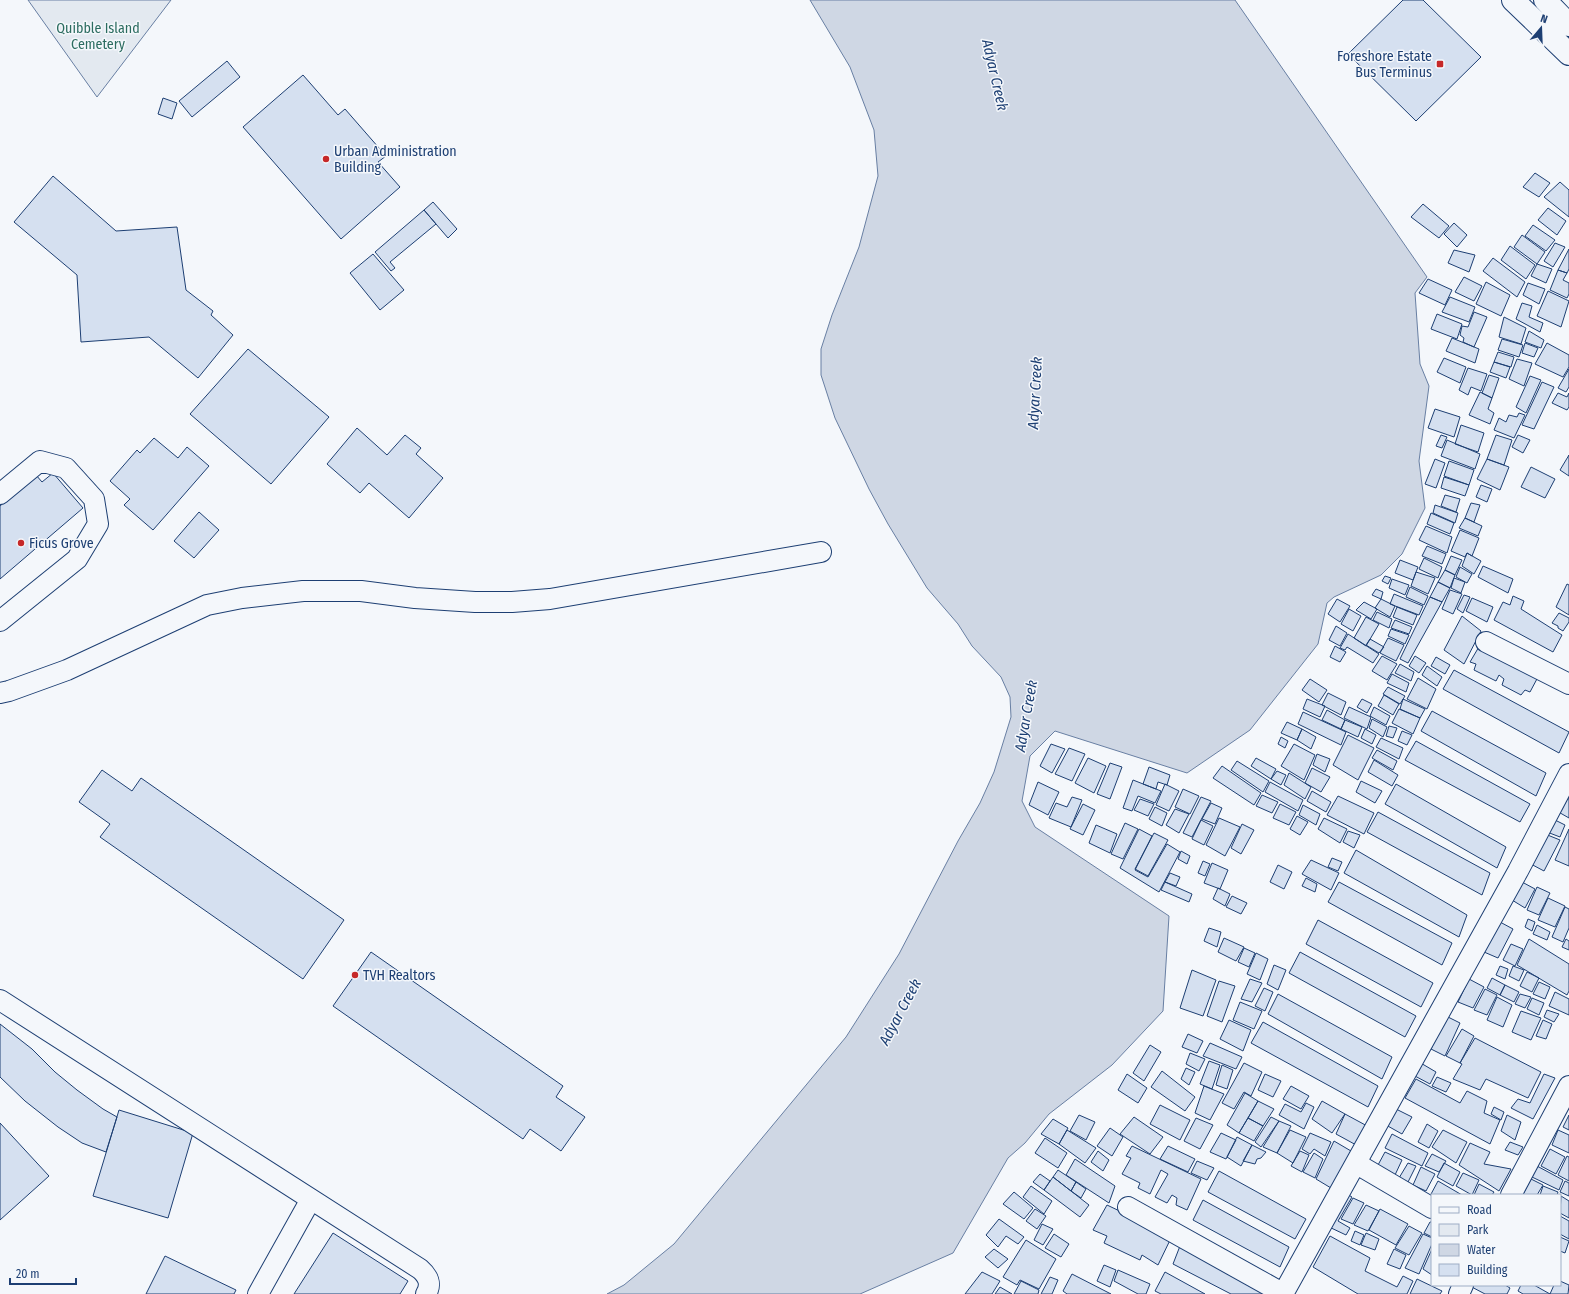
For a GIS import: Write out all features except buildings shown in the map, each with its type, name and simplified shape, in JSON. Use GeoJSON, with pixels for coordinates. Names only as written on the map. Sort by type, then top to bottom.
{"type":"FeatureCollection","features":[{"type":"Feature","properties":{"kind":"street"},"geometry":{"type":"LineString","coordinates":[[1513,0],[1569,54]]}},
{"type":"Feature","properties":{"kind":"street"},"geometry":{"type":"LineString","coordinates":[[1545,0],[1569,25]]}},
{"type":"Feature","properties":{"kind":"street"},"geometry":{"type":"LineString","coordinates":[[0,494],[40,462],[66,468],[94,499],[98,524],[76,559],[0,621]]}},
{"type":"Feature","properties":{"kind":"street"},"geometry":{"type":"LineString","coordinates":[[0,693],[9,692],[67,670],[207,605],[242,598],[303,591],[361,591],[415,598],[475,602],[512,602],[550,599],[821,552]]}},
{"type":"Feature","properties":{"kind":"street"},"geometry":{"type":"LineString","coordinates":[[1486,642],[1569,684]]}},
{"type":"Feature","properties":{"kind":"street"},"geometry":{"type":"LineString","coordinates":[[1128,1207],[1283,1294],[1357,1164],[1514,878],[1569,774]]}},
{"type":"Feature","properties":{"kind":"street"},"geometry":{"type":"LineString","coordinates":[[0,1000],[420,1269],[429,1279],[426,1294]]}},
{"type":"Feature","properties":{"kind":"street"},"geometry":{"type":"LineString","coordinates":[[1513,1194],[1569,1086]]}},
{"type":"Feature","properties":{"kind":"street"},"geometry":{"type":"LineString","coordinates":[[1357,1164],[1431,1207]]}},
{"type":"Feature","properties":{"kind":"street"},"geometry":{"type":"LineString","coordinates":[[258,1294],[311,1199]]}},
{"type":"Feature","properties":{"kind":"green space","name":"Quibble Island Cemetery"},"geometry":{"type":"Polygon","coordinates":[[[28,0],[171,0],[97,97],[28,0]]]}},
{"type":"Feature","properties":{"kind":"water","name":"Adyar Creek"},"geometry":{"type":"Polygon","coordinates":[[[810,0],[1235,0],[1427,277],[1415,293],[1420,364],[1429,386],[1419,461],[1425,508],[1402,554],[1381,575],[1334,597],[1327,603],[1318,644],[1250,730],[1187,773],[1055,731],[1030,756],[1022,801],[1035,827],[1169,916],[1163,1011],[1112,1065],[1049,1114],[1025,1143],[1008,1158],[953,1253],[860,1294],[607,1294],[624,1285],[674,1244],[846,1037],[899,954],[958,841],[980,803],[994,772],[1011,717],[1010,697],[1001,677],[972,646],[958,624],[927,588],[888,524],[869,489],[835,418],[821,375],[821,349],[832,315],[859,247],[878,176],[874,130],[850,67],[810,0]]]}},
{"type":"Feature","properties":{"kind":"place","name":"Foreshore Estate Bus Terminus"},"geometry":{"type":"Point","coordinates":[1440,64]}},
{"type":"Feature","properties":{"kind":"place","name":"Urban Administration Building"},"geometry":{"type":"Point","coordinates":[326,159]}},
{"type":"Feature","properties":{"kind":"place","name":"Ficus Grove"},"geometry":{"type":"Point","coordinates":[21,543]}},
{"type":"Feature","properties":{"kind":"place","name":"TVH Realtors"},"geometry":{"type":"Point","coordinates":[355,975]}}]}
